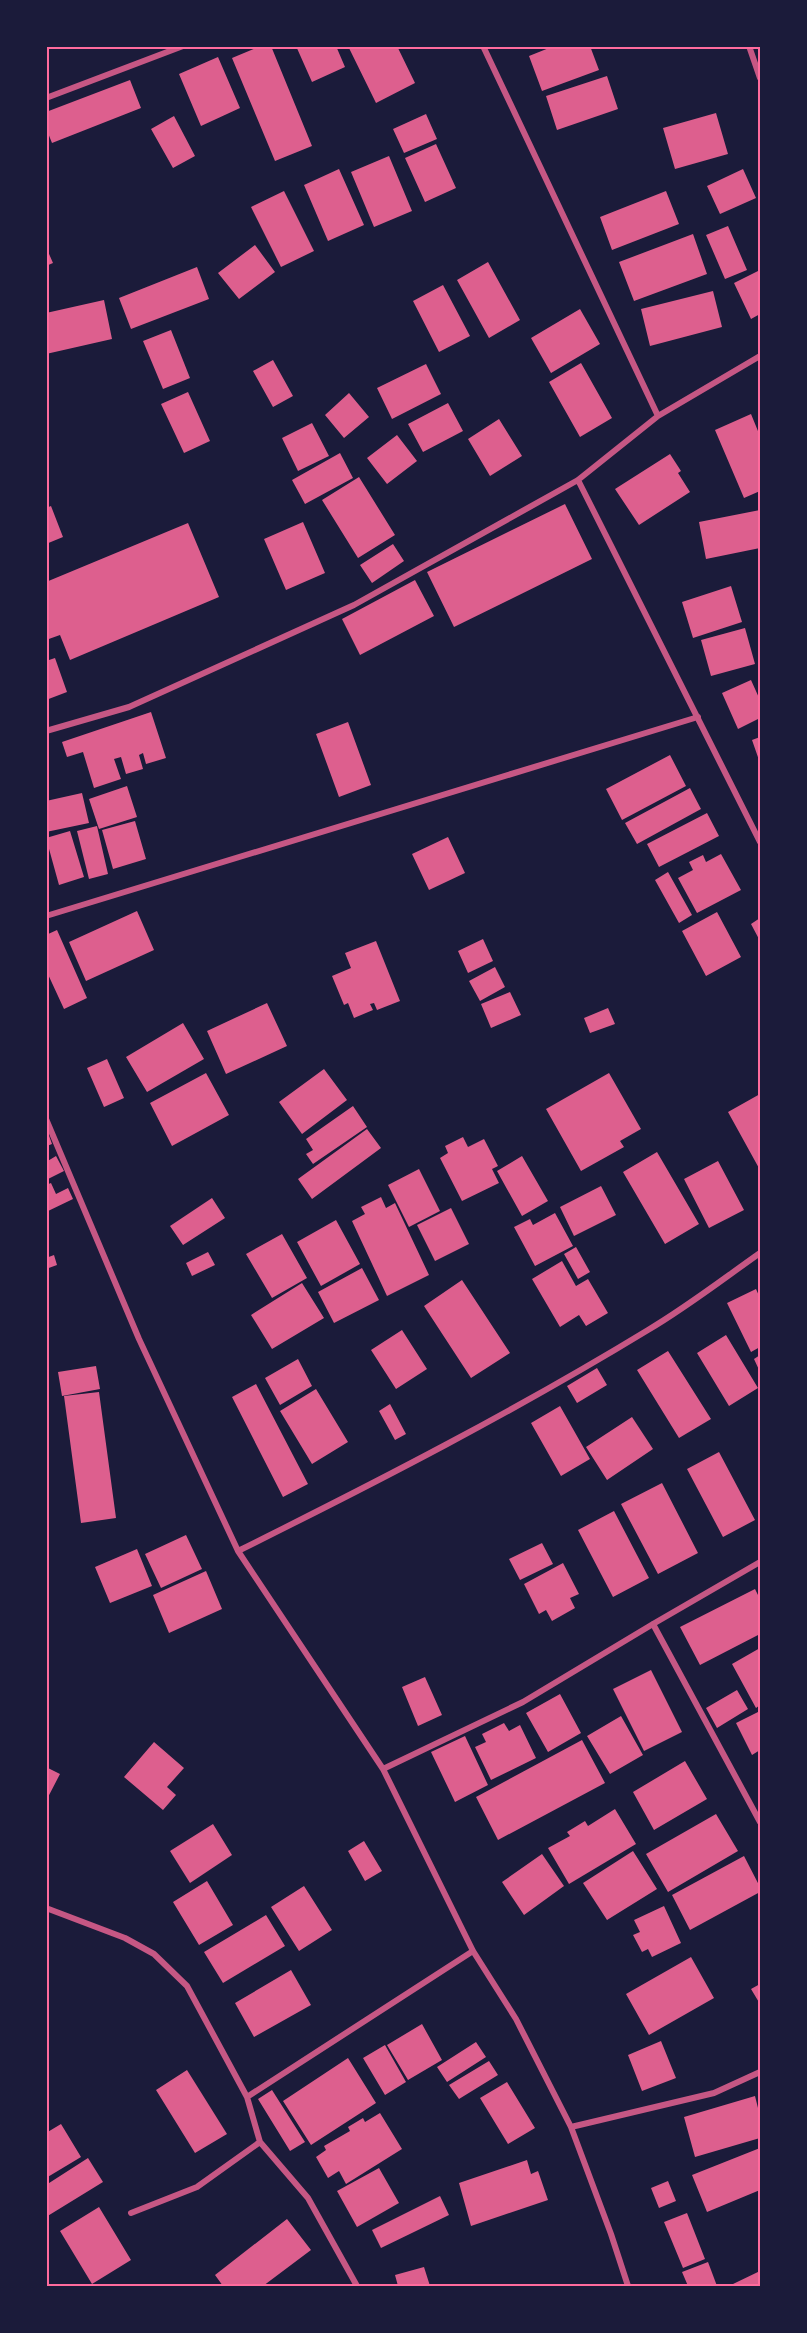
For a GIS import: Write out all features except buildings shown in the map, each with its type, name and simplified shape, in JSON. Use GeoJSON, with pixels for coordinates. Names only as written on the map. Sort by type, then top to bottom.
{"type":"FeatureCollection","features":[{"type":"Feature","properties":{"kind":"street"},"geometry":{"type":"LineString","coordinates":[[46,98],[183,46]]}},
{"type":"Feature","properties":{"kind":"street"},"geometry":{"type":"LineString","coordinates":[[483,46],[658,416]]}},
{"type":"Feature","properties":{"kind":"street"},"geometry":{"type":"LineString","coordinates":[[749,46],[760,78]]}},
{"type":"Feature","properties":{"kind":"street"},"geometry":{"type":"LineString","coordinates":[[46,731],[129,707],[354,605],[578,480],[658,416],[760,356]]}},
{"type":"Feature","properties":{"kind":"street"},"geometry":{"type":"LineString","coordinates":[[578,480],[760,842]]}},
{"type":"Feature","properties":{"kind":"street"},"geometry":{"type":"LineString","coordinates":[[46,916],[698,717]]}},
{"type":"Feature","properties":{"kind":"street"},"geometry":{"type":"LineString","coordinates":[[46,1119],[140,1339],[238,1551],[383,1769],[473,1951],[516,2019],[571,2127],[628,2286]]}},
{"type":"Feature","properties":{"kind":"street"},"geometry":{"type":"LineString","coordinates":[[238,1551],[393,1474],[650,1329],[760,1253]]}},
{"type":"Feature","properties":{"kind":"street"},"geometry":{"type":"LineString","coordinates":[[383,1769],[524,1702],[760,1562]]}},
{"type":"Feature","properties":{"kind":"street"},"geometry":{"type":"LineString","coordinates":[[653,1624],[760,1822]]}},
{"type":"Feature","properties":{"kind":"street"},"geometry":{"type":"LineString","coordinates":[[46,1908],[125,1938],[154,1954],[187,1986],[247,2097],[260,2142],[308,2198],[357,2286]]}},
{"type":"Feature","properties":{"kind":"street"},"geometry":{"type":"LineString","coordinates":[[247,2097],[473,1951]]}},
{"type":"Feature","properties":{"kind":"street"},"geometry":{"type":"LineString","coordinates":[[571,2127],[714,2093],[760,2072]]}},
{"type":"Feature","properties":{"kind":"street"},"geometry":{"type":"LineString","coordinates":[[131,2213],[197,2187],[260,2142]]}}]}
